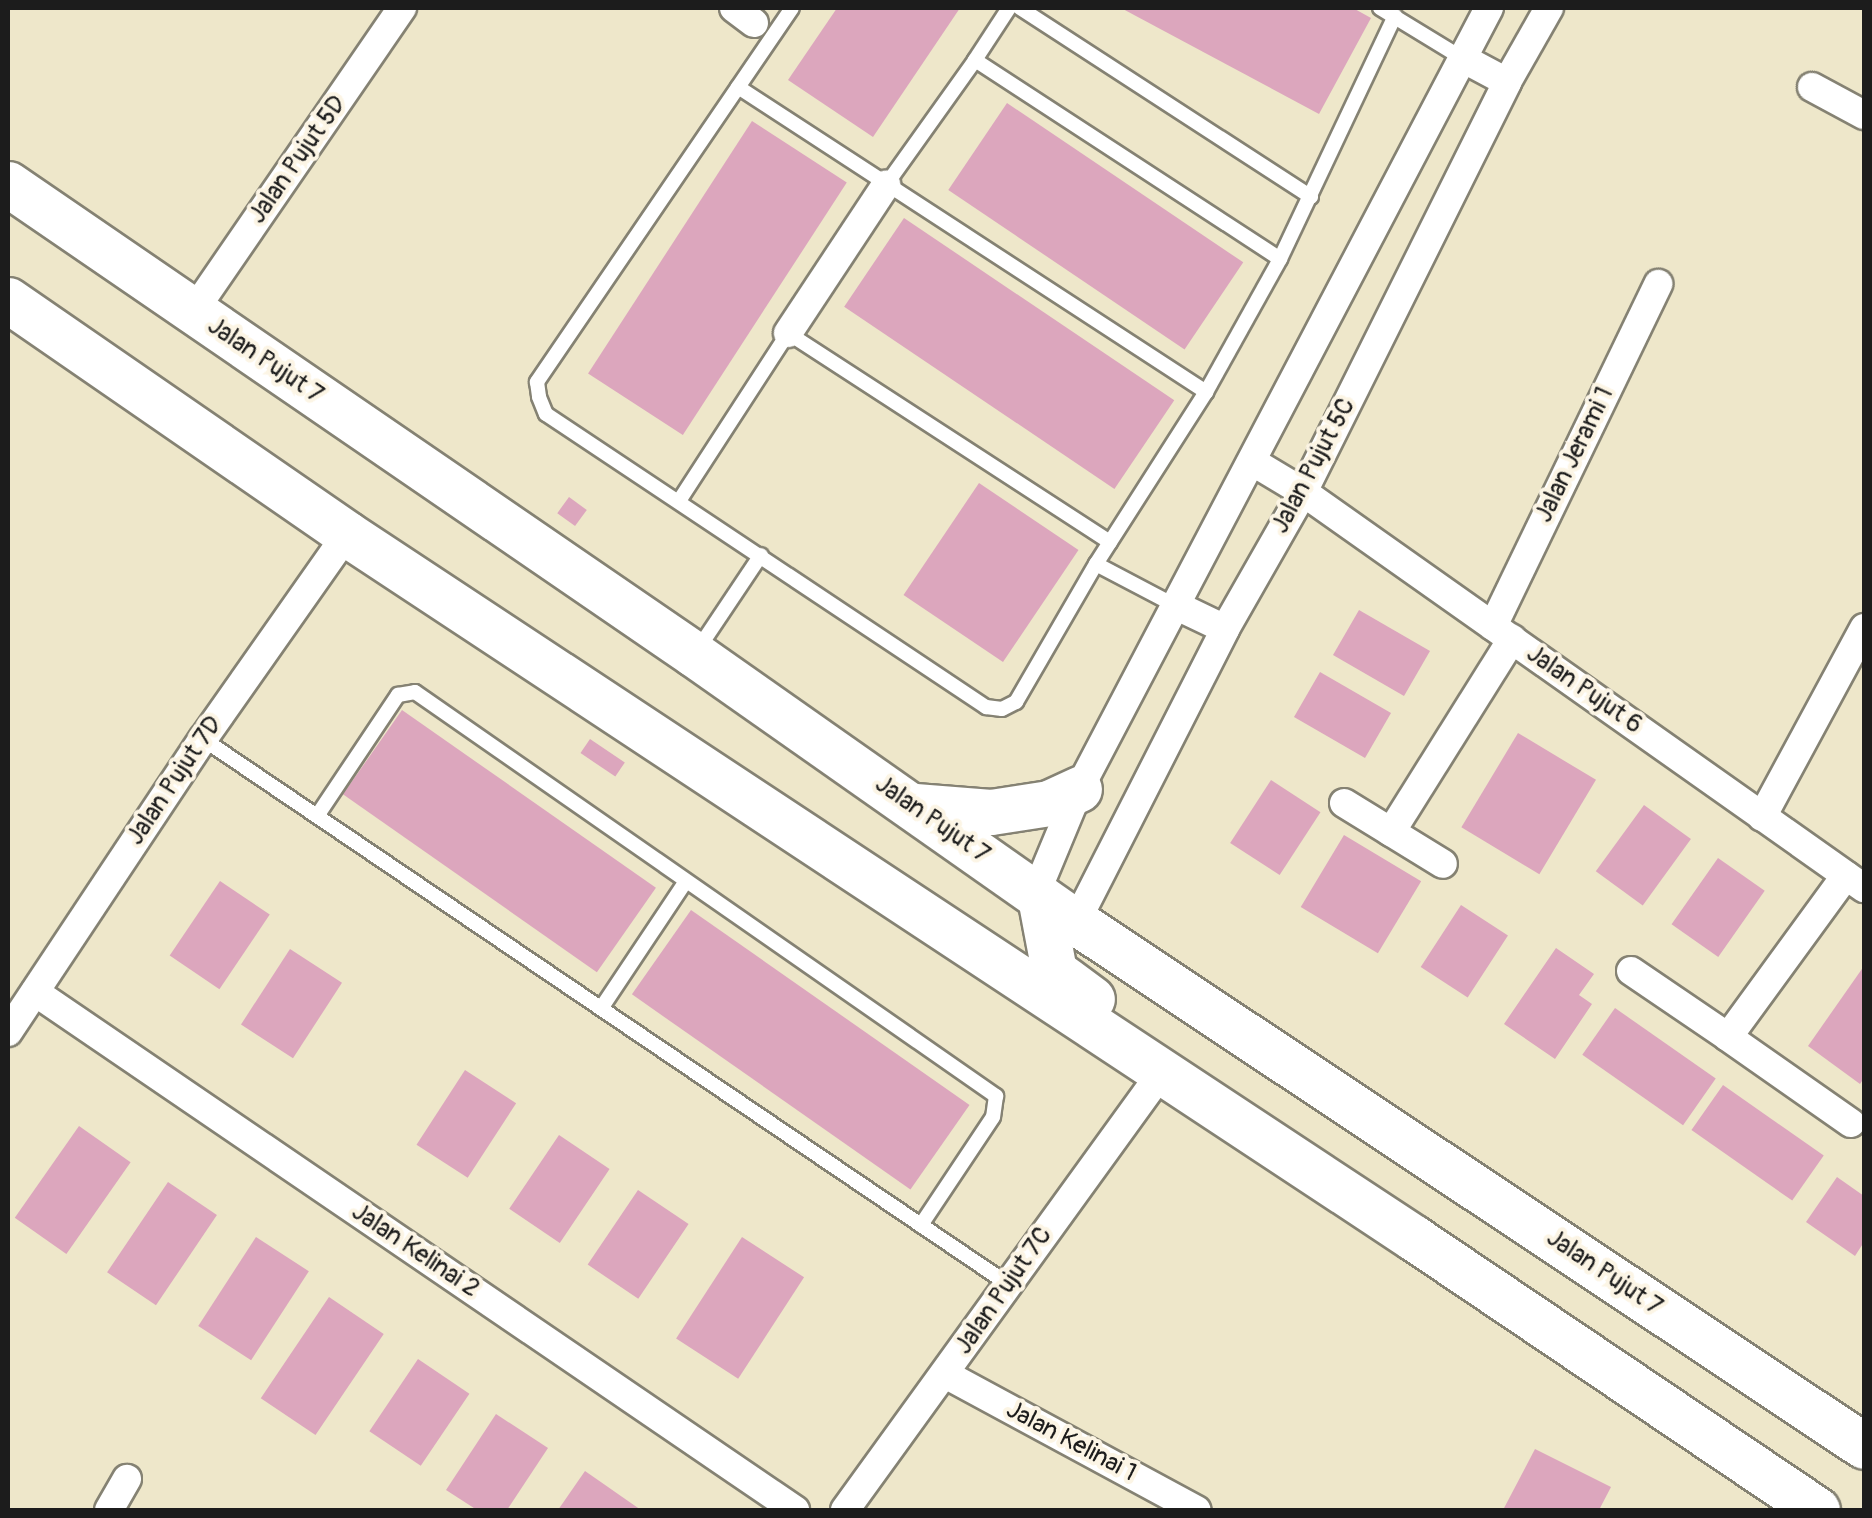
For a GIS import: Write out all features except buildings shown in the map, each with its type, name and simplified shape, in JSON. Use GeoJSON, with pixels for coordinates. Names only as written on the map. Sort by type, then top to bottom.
{"type":"FeatureCollection","features":[{"type":"Feature","properties":{"kind":"main road","name":"Jalan Pujut 7"},"geometry":{"type":"LineString","coordinates":[[8,184],[694,654],[1076,922],[1864,1446]]}},
{"type":"Feature","properties":{"kind":"main road"},"geometry":{"type":"LineString","coordinates":[[8,300],[347,534],[1414,1238],[1817,1510]]}},
{"type":"Feature","properties":{"kind":"main road"},"geometry":{"type":"LineString","coordinates":[[913,806],[990,812],[1049,803],[1079,789]]}},
{"type":"Feature","properties":{"kind":"main road"},"geometry":{"type":"LineString","coordinates":[[1040,897],[1051,965],[1059,977],[1338,1163],[1414,1238]]}},
{"type":"Feature","properties":{"kind":"street","name":"Jalan Pujut 5D"},"geometry":{"type":"LineString","coordinates":[[193,312],[402,8]]}},
{"type":"Feature","properties":{"kind":"street"},"geometry":{"type":"LineString","coordinates":[[1040,897],[1042,878],[1079,789],[1489,8]]}},
{"type":"Feature","properties":{"kind":"street","name":"Jalan Pujut 5C"},"geometry":{"type":"LineString","coordinates":[[1076,922],[1225,628],[1303,492],[1507,82],[1550,8]]}},
{"type":"Feature","properties":{"kind":"street"},"geometry":{"type":"LineString","coordinates":[[1462,58],[1507,82]]}},
{"type":"Feature","properties":{"kind":"street"},"geometry":{"type":"LineString","coordinates":[[1812,88],[1864,115]]}},
{"type":"Feature","properties":{"kind":"street"},"geometry":{"type":"LineString","coordinates":[[788,332],[886,185]]}},
{"type":"Feature","properties":{"kind":"street","name":"Jalan Jerami 1"},"geometry":{"type":"LineString","coordinates":[[1392,832],[1503,633],[1658,284]]}},
{"type":"Feature","properties":{"kind":"street","name":"Jalan Pujut 6"},"geometry":{"type":"LineString","coordinates":[[1253,462],[1303,492],[1855,882]]}},
{"type":"Feature","properties":{"kind":"street","name":"Jalan Pujut 7D"},"geometry":{"type":"LineString","coordinates":[[8,1032],[203,739],[347,534]]}},
{"type":"Feature","properties":{"kind":"street"},"geometry":{"type":"LineString","coordinates":[[1177,606],[1225,628]]}},
{"type":"Feature","properties":{"kind":"street"},"geometry":{"type":"LineString","coordinates":[[1762,816],[1864,628]]}},
{"type":"Feature","properties":{"kind":"street"},"geometry":{"type":"LineString","coordinates":[[1344,803],[1443,864]]}},
{"type":"Feature","properties":{"kind":"street"},"geometry":{"type":"LineString","coordinates":[[1728,1038],[1855,882]]}},
{"type":"Feature","properties":{"kind":"street"},"geometry":{"type":"LineString","coordinates":[[1632,971],[1851,1123]]}},
{"type":"Feature","properties":{"kind":"street","name":"Jalan Kelinai 2"},"geometry":{"type":"LineString","coordinates":[[35,992],[795,1510]]}},
{"type":"Feature","properties":{"kind":"street","name":"Jalan Pujut 7C"},"geometry":{"type":"LineString","coordinates":[[845,1510],[1162,1072]]}},
{"type":"Feature","properties":{"kind":"street","name":"Jalan Kelinai 1"},"geometry":{"type":"LineString","coordinates":[[946,1374],[1197,1510]]}},
{"type":"Feature","properties":{"kind":"street"},"geometry":{"type":"LineString","coordinates":[[109,1510],[127,1479]]}},
{"type":"Feature","properties":{"kind":"lane"},"geometry":{"type":"LineString","coordinates":[[792,8],[537,382],[546,414],[986,707],[1002,708],[1016,702],[1096,564],[1206,392],[1280,259],[1395,16]]}},
{"type":"Feature","properties":{"kind":"lane"},"geometry":{"type":"LineString","coordinates":[[886,185],[1009,8]]}},
{"type":"Feature","properties":{"kind":"lane"},"geometry":{"type":"LineString","coordinates":[[1020,8],[1311,196]]}},
{"type":"Feature","properties":{"kind":"lane"},"geometry":{"type":"LineString","coordinates":[[1380,8],[1462,58]]}},
{"type":"Feature","properties":{"kind":"lane"},"geometry":{"type":"LineString","coordinates":[[975,60],[1280,259]]}},
{"type":"Feature","properties":{"kind":"lane"},"geometry":{"type":"LineString","coordinates":[[738,88],[1206,392]]}},
{"type":"Feature","properties":{"kind":"lane"},"geometry":{"type":"LineString","coordinates":[[679,501],[788,332],[1110,542]]}},
{"type":"Feature","properties":{"kind":"lane"},"geometry":{"type":"LineString","coordinates":[[694,654],[760,555]]}},
{"type":"Feature","properties":{"kind":"lane"},"geometry":{"type":"LineString","coordinates":[[1096,564],[1177,606]]}},
{"type":"Feature","properties":{"kind":"lane"},"geometry":{"type":"LineString","coordinates":[[317,816],[398,695],[407,690],[996,1096],[994,1116],[921,1225]]}},
{"type":"Feature","properties":{"kind":"lane"},"geometry":{"type":"LineString","coordinates":[[203,739],[1008,1284]]}},
{"type":"Feature","properties":{"kind":"lane"},"geometry":{"type":"LineString","coordinates":[[602,1007],[686,881]]}}]}
